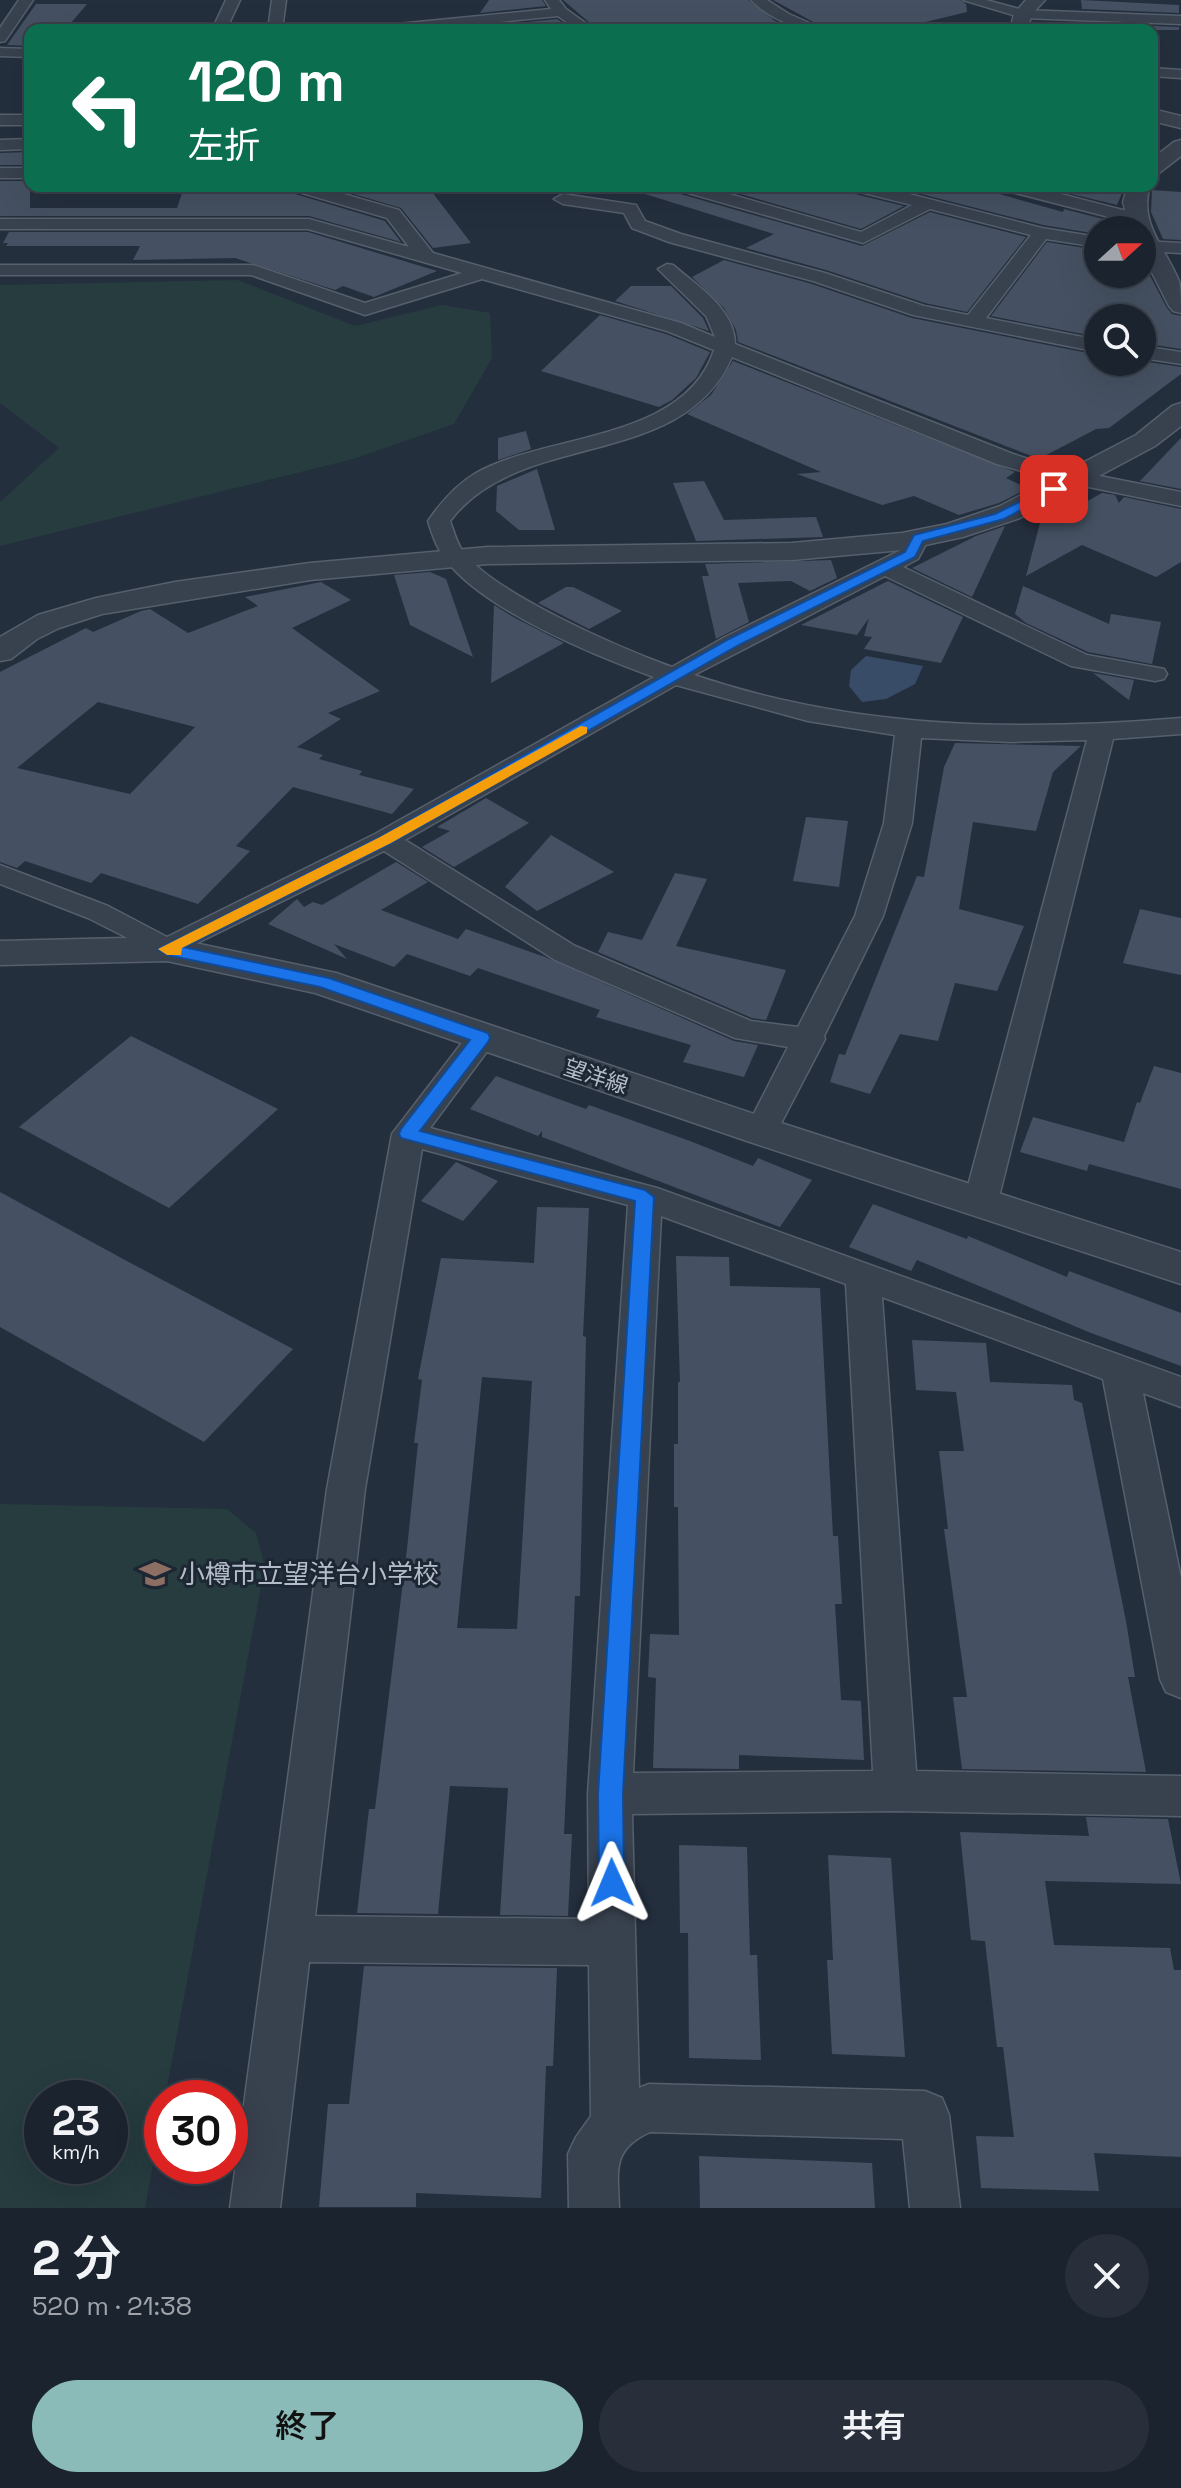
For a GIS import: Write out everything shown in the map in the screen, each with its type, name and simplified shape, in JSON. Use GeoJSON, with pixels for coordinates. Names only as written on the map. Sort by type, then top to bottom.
{"type":"FeatureCollection","features":[{"type":"Feature","properties":{"kind":"street"},"geometry":{"type":"LineString","coordinates":[[0,38],[26,0]]}},
{"type":"Feature","properties":{"kind":"street"},"geometry":{"type":"LineString","coordinates":[[222,24],[233,0]]}},
{"type":"Feature","properties":{"kind":"street"},"geometry":{"type":"LineString","coordinates":[[276,24],[279,0]]}},
{"type":"Feature","properties":{"kind":"street"},"geometry":{"type":"LineString","coordinates":[[758,0],[784,17],[802,24]]}},
{"type":"Feature","properties":{"kind":"street"},"geometry":{"type":"LineString","coordinates":[[970,0],[1021,22],[1181,20]]}},
{"type":"Feature","properties":{"kind":"street"},"geometry":{"type":"LineString","coordinates":[[1021,22],[1036,0]]}},
{"type":"Feature","properties":{"kind":"street"},"geometry":{"type":"LineString","coordinates":[[422,24],[556,6],[580,24]]}},
{"type":"Feature","properties":{"kind":"street"},"geometry":{"type":"LineString","coordinates":[[0,52],[24,53]]}},
{"type":"Feature","properties":{"kind":"street"},"geometry":{"type":"LineString","coordinates":[[1158,70],[1181,74]]}},
{"type":"Feature","properties":{"kind":"street"},"geometry":{"type":"LineString","coordinates":[[1158,116],[1181,122]]}},
{"type":"Feature","properties":{"kind":"street"},"geometry":{"type":"LineString","coordinates":[[0,120],[24,120]]}},
{"type":"Feature","properties":{"kind":"street"},"geometry":{"type":"LineString","coordinates":[[0,145],[24,144]]}},
{"type":"Feature","properties":{"kind":"street"},"geometry":{"type":"LineString","coordinates":[[1158,164],[1181,146]]}},
{"type":"Feature","properties":{"kind":"street"},"geometry":{"type":"LineString","coordinates":[[0,173],[24,173]]}},
{"type":"Feature","properties":{"kind":"street"},"geometry":{"type":"LineString","coordinates":[[318,192],[393,214],[427,258]]}},
{"type":"Feature","properties":{"kind":"street"},"geometry":{"type":"LineString","coordinates":[[705,192],[863,238],[925,205]]}},
{"type":"Feature","properties":{"kind":"street"},"geometry":{"type":"LineString","coordinates":[[879,192],[1042,233],[1084,240]]}},
{"type":"Feature","properties":{"kind":"street"},"geometry":{"type":"LineString","coordinates":[[1026,192],[1091,216]]}},
{"type":"Feature","properties":{"kind":"street"},"geometry":{"type":"LineString","coordinates":[[1137,192],[1134,202],[1137,216]]}},
{"type":"Feature","properties":{"kind":"street"},"geometry":{"type":"LineString","coordinates":[[563,199],[630,209],[638,224],[675,238],[819,277],[920,311],[1084,343]]}},
{"type":"Feature","properties":{"kind":"street"},"geometry":{"type":"LineString","coordinates":[[0,224],[309,224],[674,327],[964,445],[1072,477],[1181,499]]}},
{"type":"Feature","properties":{"kind":"street"},"geometry":{"type":"LineString","coordinates":[[972,323],[1042,233]]}},
{"type":"Feature","properties":{"kind":"street"},"geometry":{"type":"LineString","coordinates":[[1156,240],[1181,248]]}},
{"type":"Feature","properties":{"kind":"street"},"geometry":{"type":"LineString","coordinates":[[1156,260],[1181,306]]}},
{"type":"Feature","properties":{"kind":"street"},"geometry":{"type":"LineString","coordinates":[[667,269],[722,322],[727,346],[715,373],[688,402],[659,418],[597,441],[529,459],[488,476],[454,499],[439,521],[454,556],[489,587],[553,624],[678,677],[745,698],[825,717],[909,730],[1044,733],[1181,726]]}},
{"type":"Feature","properties":{"kind":"street"},"geometry":{"type":"LineString","coordinates":[[0,270],[253,270],[365,309],[478,274]]}},
{"type":"Feature","properties":{"kind":"street"},"geometry":{"type":"LineString","coordinates":[[1156,354],[1181,358]]}},
{"type":"Feature","properties":{"kind":"street"},"geometry":{"type":"LineString","coordinates":[[0,652],[29,630],[61,617],[137,599],[265,577],[454,556],[851,547],[918,538],[999,516],[1143,441],[1181,411]]}},
{"type":"Feature","properties":{"kind":"street"},"geometry":{"type":"LineString","coordinates":[[0,874],[98,912],[167,949],[385,840],[678,677],[734,642],[910,554],[918,538]]}},
{"type":"Feature","properties":{"kind":"street"},"geometry":{"type":"LineString","coordinates":[[885,567],[1080,661],[1155,674]]}},
{"type":"Feature","properties":{"kind":"street"},"geometry":{"type":"LineString","coordinates":[[761,1131],[810,1039],[869,916],[898,823],[909,730]]}},
{"type":"Feature","properties":{"kind":"street"},"geometry":{"type":"LineString","coordinates":[[981,1201],[1102,731]]}},
{"type":"Feature","properties":{"kind":"street"},"geometry":{"type":"LineString","coordinates":[[385,840],[565,953],[746,1031],[810,1039]]}},
{"type":"Feature","properties":{"kind":"street","name":"望洋線"},"geometry":{"type":"LineString","coordinates":[[0,953],[167,949],[323,982],[761,1131],[1181,1268]]}},
{"type":"Feature","properties":{"kind":"street"},"geometry":{"type":"LineString","coordinates":[[255,2208],[346,1489],[408,1134],[482,1038]]}},
{"type":"Feature","properties":{"kind":"street"},"geometry":{"type":"LineString","coordinates":[[408,1134],[645,1197],[1181,1392]]}},
{"type":"Feature","properties":{"kind":"street"},"geometry":{"type":"LineString","coordinates":[[615,2123],[610,1794],[645,1197]]}},
{"type":"Feature","properties":{"kind":"street"},"geometry":{"type":"LineString","coordinates":[[863,1276],[896,1791]]}},
{"type":"Feature","properties":{"kind":"street"},"geometry":{"type":"LineString","coordinates":[[1120,1371],[1181,1679]]}},
{"type":"Feature","properties":{"kind":"street"},"geometry":{"type":"LineString","coordinates":[[610,1794],[896,1791],[1181,1796]]}},
{"type":"Feature","properties":{"kind":"street"},"geometry":{"type":"LineString","coordinates":[[289,1939],[612,1942]]}},
{"type":"Feature","properties":{"kind":"street"},"geometry":{"type":"LineString","coordinates":[[594,2208],[593,2154],[615,2123],[649,2108],[925,2115],[935,2208]]}},
{"type":"Feature","properties":{"kind":"green space"},"geometry":{"type":"Polygon","coordinates":[[[238,280],[355,326],[442,305],[490,313],[492,358],[454,424],[353,459],[0,546],[0,502],[59,448],[0,403],[0,285],[238,280]]]}},
{"type":"Feature","properties":{"kind":"green space"},"geometry":{"type":"Polygon","coordinates":[[[0,1504],[227,1509],[256,1533],[265,1566],[168,2080],[144,2080],[144,2184],[149,2184],[145,2208],[0,2208],[0,1504]]]}},
{"type":"Feature","properties":{"kind":"water"},"geometry":{"type":"Polygon","coordinates":[[[866,656],[923,666],[915,684],[886,699],[862,702],[849,686],[851,670],[866,656]]]}},
{"type":"Feature","properties":{"kind":"building"},"geometry":{"type":"Polygon","coordinates":[[[489,0],[542,0],[546,6],[480,13],[489,0]]]}},
{"type":"Feature","properties":{"kind":"building"},"geometry":{"type":"Polygon","coordinates":[[[563,0],[748,0],[783,24],[591,24],[563,0]]]}},
{"type":"Feature","properties":{"kind":"building"},"geometry":{"type":"Polygon","coordinates":[[[773,0],[960,0],[966,4],[967,12],[917,24],[817,24],[773,0]]]}},
{"type":"Feature","properties":{"kind":"building"},"geometry":{"type":"Polygon","coordinates":[[[1081,0],[1179,5],[1179,13],[1082,9],[1081,0]]]}},
{"type":"Feature","properties":{"kind":"building"},"geometry":{"type":"Polygon","coordinates":[[[36,4],[87,4],[70,24],[24,24],[24,46],[7,45],[36,4]]]}},
{"type":"Feature","properties":{"kind":"building"},"geometry":{"type":"Polygon","coordinates":[[[557,19],[564,24],[508,24],[557,19]]]}},
{"type":"Feature","properties":{"kind":"building"},"geometry":{"type":"Polygon","coordinates":[[[1158,26],[1179,27],[1179,30],[1158,30],[1158,26]]]}},
{"type":"Feature","properties":{"kind":"building"},"geometry":{"type":"Polygon","coordinates":[[[24,152],[24,165],[0,165],[0,153],[24,152]]]}},
{"type":"Feature","properties":{"kind":"building"},"geometry":{"type":"Polygon","coordinates":[[[0,181],[24,181],[24,192],[30,192],[30,208],[177,208],[182,193],[292,193],[385,221],[401,242],[309,216],[0,216],[0,181]]]}},
{"type":"Feature","properties":{"kind":"building"},"geometry":{"type":"Polygon","coordinates":[[[347,192],[432,192],[471,243],[433,248],[401,208],[347,192]]]}},
{"type":"Feature","properties":{"kind":"building"},"geometry":{"type":"Polygon","coordinates":[[[676,192],[862,246],[930,212],[1026,237],[967,312],[925,303],[826,270],[746,248],[774,234],[645,194],[676,192]]]}},
{"type":"Feature","properties":{"kind":"building"},"geometry":{"type":"Polygon","coordinates":[[[734,192],[850,192],[904,206],[861,229],[734,192]]]}},
{"type":"Feature","properties":{"kind":"building"},"geometry":{"type":"Polygon","coordinates":[[[914,192],[992,192],[1063,212],[1064,209],[1091,216],[1084,216],[1084,232],[1043,225],[914,192]]]}},
{"type":"Feature","properties":{"kind":"building"},"geometry":{"type":"Polygon","coordinates":[[[1067,192],[1122,192],[1117,205],[1067,192]]]}},
{"type":"Feature","properties":{"kind":"building"},"geometry":{"type":"Polygon","coordinates":[[[1152,192],[1181,192],[1181,240],[1163,239],[1156,216],[1153,216],[1152,192]]]}},
{"type":"Feature","properties":{"kind":"building"},"geometry":{"type":"Polygon","coordinates":[[[9,232],[308,232],[437,271],[374,297],[343,286],[335,290],[235,258],[133,260],[140,246],[6,246],[8,243],[3,243],[9,232]]]}},
{"type":"Feature","properties":{"kind":"building"},"geometry":{"type":"Polygon","coordinates":[[[1047,242],[1084,248],[1084,288],[1156,287],[1172,314],[1181,316],[1181,349],[1156,345],[1156,304],[1084,304],[1084,334],[991,316],[1047,242]]]}},
{"type":"Feature","properties":{"kind":"building"},"geometry":{"type":"Polygon","coordinates":[[[724,260],[812,284],[912,318],[1084,352],[1084,376],[1156,376],[1156,363],[1181,367],[1181,374],[1109,428],[1096,429],[1039,459],[738,342],[736,330],[724,308],[692,277],[724,260]]]}},
{"type":"Feature","properties":{"kind":"building"},"geometry":{"type":"Polygon","coordinates":[[[631,286],[671,286],[703,318],[709,331],[615,301],[631,286]]]}},
{"type":"Feature","properties":{"kind":"building"},"geometry":{"type":"Polygon","coordinates":[[[600,315],[666,334],[710,352],[696,378],[672,400],[659,407],[541,371],[600,315]]]}},
{"type":"Feature","properties":{"kind":"building"},"geometry":{"type":"Polygon","coordinates":[[[733,361],[1015,472],[1006,478],[1023,486],[1021,492],[999,503],[959,515],[914,496],[882,505],[797,474],[821,472],[687,414],[711,395],[733,361]]]}},
{"type":"Feature","properties":{"kind":"building"},"geometry":{"type":"Polygon","coordinates":[[[526,431],[531,449],[498,460],[498,438],[526,431]]]}},
{"type":"Feature","properties":{"kind":"building"},"geometry":{"type":"Polygon","coordinates":[[[1181,438],[1181,489],[1140,481],[1181,438]]]}},
{"type":"Feature","properties":{"kind":"building"},"geometry":{"type":"Polygon","coordinates":[[[537,469],[555,530],[519,530],[496,511],[497,486],[537,469]]]}},
{"type":"Feature","properties":{"kind":"building"},"geometry":{"type":"Polygon","coordinates":[[[704,481],[724,520],[816,517],[823,537],[696,541],[673,483],[704,481]]]}},
{"type":"Feature","properties":{"kind":"building"},"geometry":{"type":"Polygon","coordinates":[[[1102,493],[1115,495],[1119,503],[1124,497],[1181,509],[1181,562],[1156,577],[1082,545],[1026,576],[1044,508],[1057,502],[1073,509],[1102,493]]]}},
{"type":"Feature","properties":{"kind":"building"},"geometry":{"type":"Polygon","coordinates":[[[1005,526],[972,597],[912,568],[976,536],[1005,526]]]}},
{"type":"Feature","properties":{"kind":"building"},"geometry":{"type":"Polygon","coordinates":[[[831,560],[837,578],[810,591],[791,581],[738,583],[749,622],[716,639],[702,576],[709,576],[705,564],[831,560]]]}},
{"type":"Feature","properties":{"kind":"building"},"geometry":{"type":"Polygon","coordinates":[[[430,572],[446,579],[473,657],[410,625],[394,575],[430,572]]]}},
{"type":"Feature","properties":{"kind":"building"},"geometry":{"type":"Polygon","coordinates":[[[888,581],[963,617],[941,663],[864,649],[872,637],[864,636],[869,618],[857,635],[801,625],[888,581]]]}},
{"type":"Feature","properties":{"kind":"building"},"geometry":{"type":"Polygon","coordinates":[[[321,582],[351,600],[292,628],[380,691],[328,713],[341,719],[297,747],[323,755],[319,759],[362,771],[359,775],[414,789],[392,814],[293,787],[236,846],[250,851],[198,904],[101,873],[91,883],[25,861],[17,868],[0,862],[0,672],[86,628],[93,632],[150,609],[188,633],[258,606],[245,597],[321,582]],[[98,702],[17,768],[130,794],[195,727],[98,702]]]}},
{"type":"Feature","properties":{"kind":"building"},"geometry":{"type":"Polygon","coordinates":[[[1023,586],[1109,624],[1111,614],[1161,622],[1152,664],[1088,652],[1026,623],[1015,614],[1023,586]]]}},
{"type":"Feature","properties":{"kind":"building"},"geometry":{"type":"Polygon","coordinates":[[[566,587],[573,587],[622,611],[589,629],[538,603],[566,587]]]}},
{"type":"Feature","properties":{"kind":"building"},"geometry":{"type":"Polygon","coordinates":[[[494,605],[515,618],[564,643],[491,683],[494,605]]]}},
{"type":"Feature","properties":{"kind":"building"},"geometry":{"type":"Polygon","coordinates":[[[1093,673],[1134,680],[1129,700],[1093,673]]]}},
{"type":"Feature","properties":{"kind":"building"},"geometry":{"type":"Polygon","coordinates":[[[955,743],[1081,746],[1053,772],[1036,831],[973,822],[959,909],[1024,926],[997,991],[955,983],[938,1041],[900,1034],[870,1094],[830,1082],[839,1054],[845,1055],[917,876],[924,877],[944,767],[955,743]]]}},
{"type":"Feature","properties":{"kind":"building"},"geometry":{"type":"Polygon","coordinates":[[[486,798],[529,823],[454,867],[422,847],[450,831],[437,827],[486,798]]]}},
{"type":"Feature","properties":{"kind":"building"},"geometry":{"type":"Polygon","coordinates":[[[806,817],[848,821],[839,887],[793,881],[806,817]]]}},
{"type":"Feature","properties":{"kind":"building"},"geometry":{"type":"Polygon","coordinates":[[[551,835],[614,872],[537,911],[505,887],[551,835]]]}},
{"type":"Feature","properties":{"kind":"building"},"geometry":{"type":"Polygon","coordinates":[[[396,862],[428,882],[381,910],[458,939],[466,929],[545,957],[734,1041],[758,1045],[744,1077],[683,1062],[691,1045],[596,1017],[600,1010],[478,968],[470,976],[407,954],[394,967],[334,944],[347,959],[268,924],[297,899],[304,907],[313,902],[322,905],[396,862]]]}},
{"type":"Feature","properties":{"kind":"building"},"geometry":{"type":"Polygon","coordinates":[[[675,873],[707,879],[676,946],[786,970],[766,1020],[752,1018],[598,952],[608,932],[642,940],[675,873]]]}},
{"type":"Feature","properties":{"kind":"building"},"geometry":{"type":"Polygon","coordinates":[[[1140,909],[1181,918],[1181,975],[1123,963],[1140,909]]]}},
{"type":"Feature","properties":{"kind":"building"},"geometry":{"type":"Polygon","coordinates":[[[131,1036],[278,1109],[169,1208],[19,1127],[131,1036]]]}},
{"type":"Feature","properties":{"kind":"building"},"geometry":{"type":"Polygon","coordinates":[[[1154,1066],[1181,1073],[1181,1189],[1089,1164],[1087,1171],[1020,1152],[1033,1117],[1124,1142],[1137,1102],[1140,1103],[1154,1066]]]}},
{"type":"Feature","properties":{"kind":"building"},"geometry":{"type":"Polygon","coordinates":[[[496,1076],[586,1109],[589,1105],[753,1166],[758,1158],[812,1180],[780,1227],[542,1137],[542,1131],[538,1136],[470,1109],[496,1076]]]}},
{"type":"Feature","properties":{"kind":"building"},"geometry":{"type":"Polygon","coordinates":[[[456,1162],[498,1181],[463,1221],[421,1201],[456,1162]]]}},
{"type":"Feature","properties":{"kind":"building"},"geometry":{"type":"Polygon","coordinates":[[[0,1192],[293,1349],[204,1442],[0,1327],[0,1192]]]}},
{"type":"Feature","properties":{"kind":"building"},"geometry":{"type":"Polygon","coordinates":[[[873,1204],[967,1239],[968,1236],[1067,1277],[1069,1271],[1181,1313],[1181,1366],[1091,1333],[917,1260],[911,1271],[849,1247],[873,1204]]]}},
{"type":"Feature","properties":{"kind":"building"},"geometry":{"type":"Polygon","coordinates":[[[537,1207],[589,1208],[583,1336],[586,1337],[580,1596],[575,1596],[564,1834],[572,1834],[568,1916],[500,1915],[508,1788],[450,1786],[438,1914],[357,1913],[369,1809],[375,1809],[407,1549],[418,1443],[414,1443],[422,1380],[418,1379],[441,1258],[534,1263],[537,1207]],[[482,1377],[457,1628],[517,1629],[532,1381],[482,1377]]]}},
{"type":"Feature","properties":{"kind":"building"},"geometry":{"type":"Polygon","coordinates":[[[676,1256],[729,1257],[730,1286],[820,1288],[833,1536],[838,1536],[842,1604],[835,1604],[841,1700],[861,1701],[864,1760],[739,1755],[739,1769],[653,1768],[656,1678],[648,1677],[650,1634],[679,1635],[678,1507],[674,1507],[674,1444],[678,1444],[680,1382],[676,1256]]]}},
{"type":"Feature","properties":{"kind":"building"},"geometry":{"type":"Polygon","coordinates":[[[912,1340],[986,1343],[990,1382],[1072,1385],[1074,1400],[1082,1403],[1126,1621],[1135,1677],[1128,1677],[1146,1772],[962,1769],[953,1697],[967,1697],[944,1529],[948,1529],[939,1451],[964,1451],[956,1392],[916,1390],[912,1340]]]}},
{"type":"Feature","properties":{"kind":"building"},"geometry":{"type":"Polygon","coordinates":[[[1086,1817],[1168,1819],[1181,1884],[1045,1881],[1054,1945],[1170,1948],[1174,1970],[1181,1970],[1181,2157],[1094,2153],[1099,2191],[981,2188],[976,2136],[1014,2137],[1003,2047],[997,2047],[985,1941],[971,1940],[960,1832],[1089,1836],[1086,1817]]]}},
{"type":"Feature","properties":{"kind":"building"},"geometry":{"type":"Polygon","coordinates":[[[679,1845],[747,1847],[750,1955],[757,1955],[761,2060],[689,2058],[688,1933],[680,1933],[679,1845]]]}},
{"type":"Feature","properties":{"kind":"building"},"geometry":{"type":"Polygon","coordinates":[[[828,1855],[891,1858],[905,2057],[832,2054],[827,1960],[833,1960],[828,1855]]]}},
{"type":"Feature","properties":{"kind":"building"},"geometry":{"type":"Polygon","coordinates":[[[364,1966],[557,1968],[553,2066],[546,2066],[541,2198],[416,2193],[416,2207],[319,2207],[328,2104],[349,2104],[364,1966]]]}},
{"type":"Feature","properties":{"kind":"building"},"geometry":{"type":"Polygon","coordinates":[[[699,2156],[872,2163],[875,2208],[700,2208],[699,2156]]]}},
{"type":"Feature","properties":{"kind":"slow traffic"},"geometry":{"type":"LineString","coordinates":[[175,951],[167,949],[385,840],[581,730]]}},
{"type":"Feature","properties":{"kind":"place","name":"小樽市立望洋台小学校"},"geometry":{"type":"Point","coordinates":[155,1574]}},
{"type":"Feature","properties":{"kind":"route"},"geometry":{"type":"LineString","coordinates":[[612,1883],[610,1794],[645,1197],[408,1134],[482,1038],[323,982],[167,949],[385,840],[678,677],[734,642],[910,554],[918,538],[999,516],[1054,489]]}}]}
